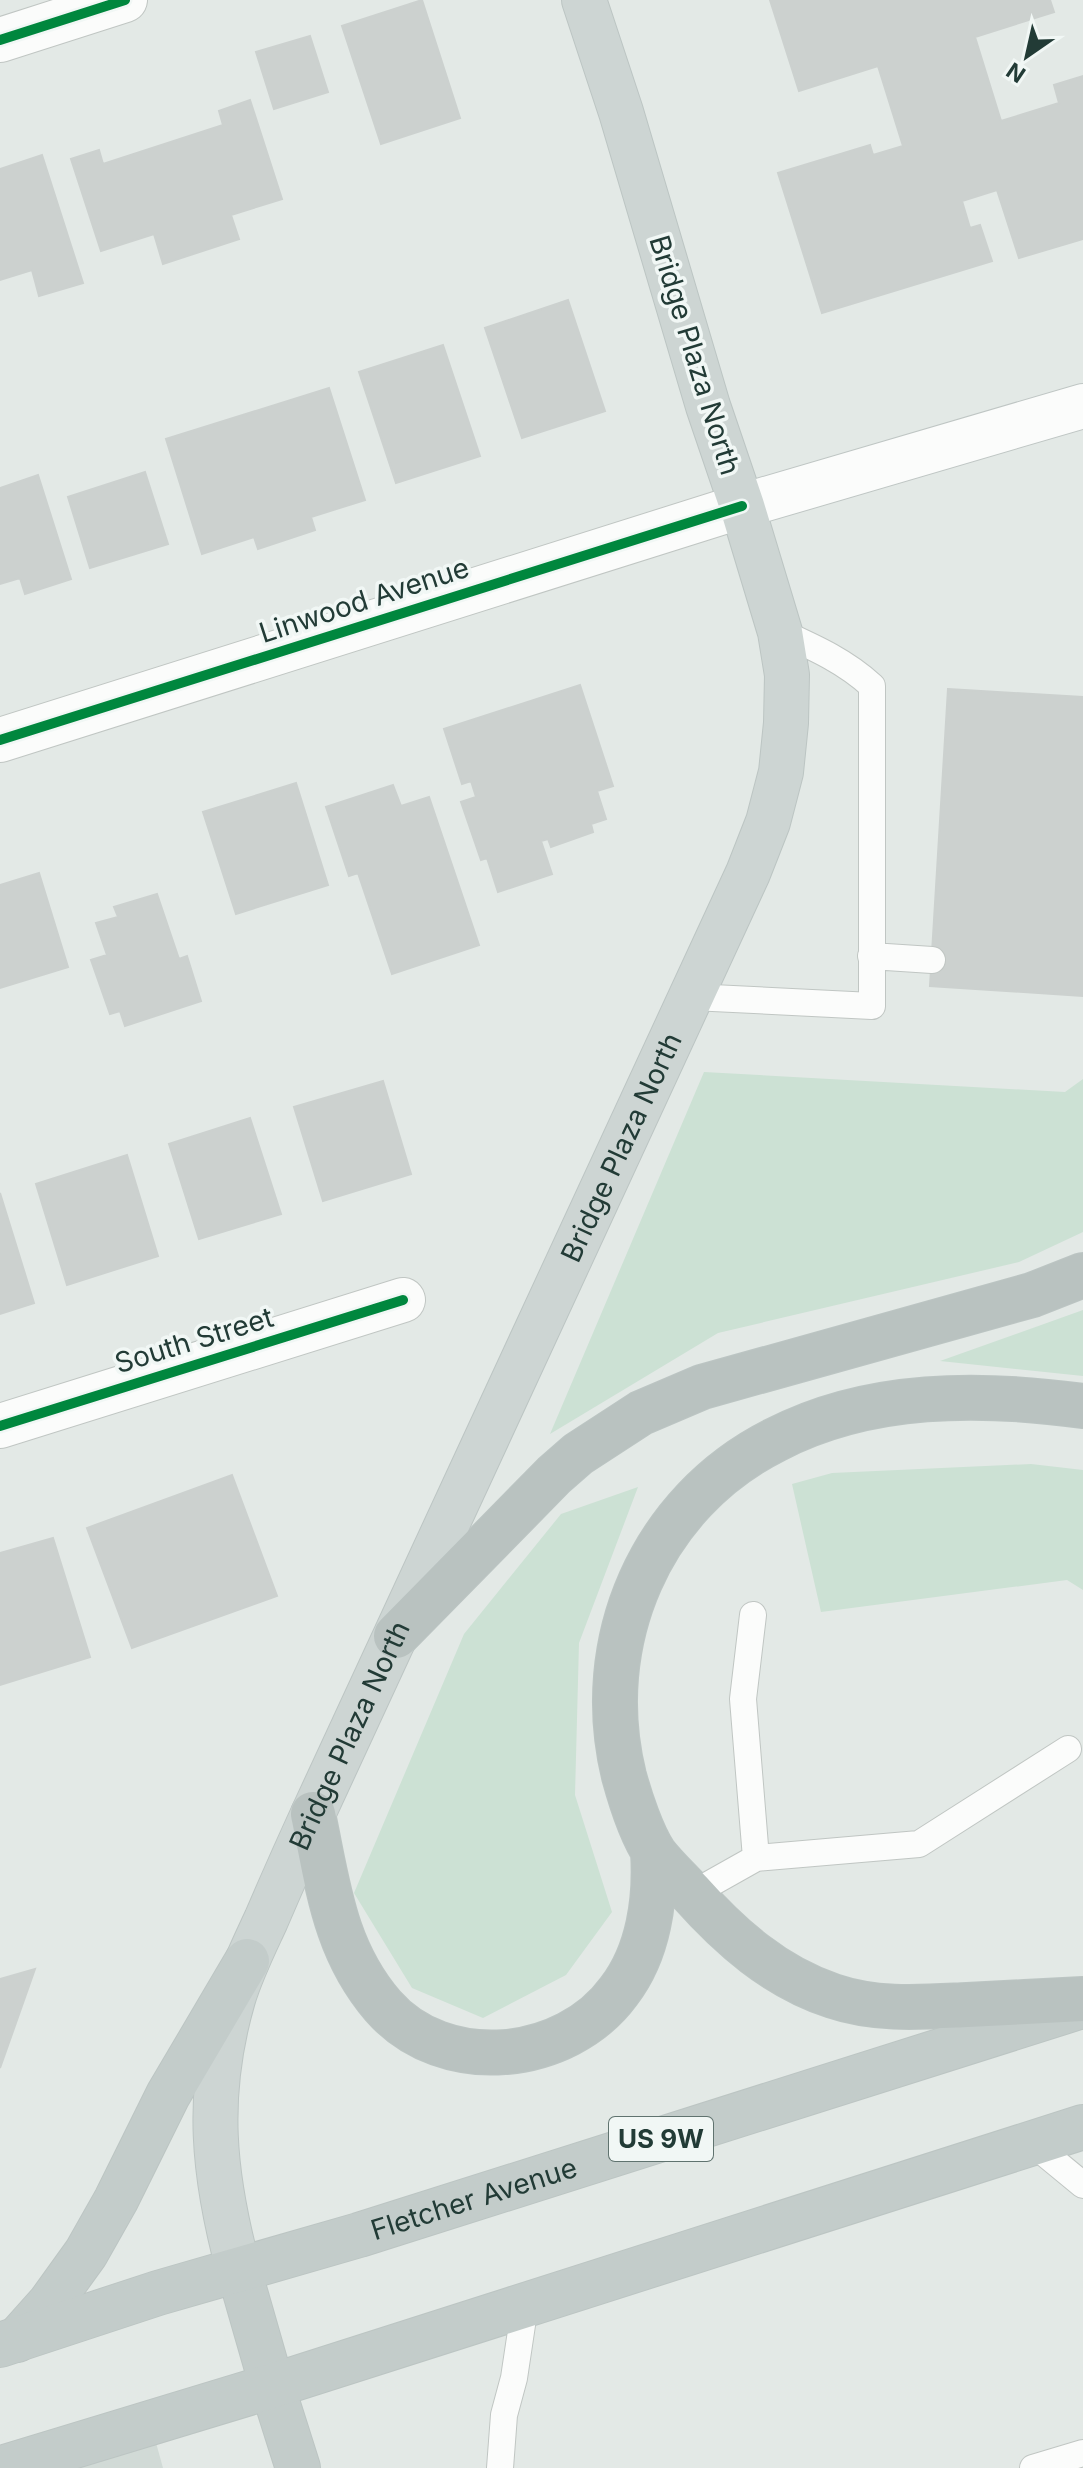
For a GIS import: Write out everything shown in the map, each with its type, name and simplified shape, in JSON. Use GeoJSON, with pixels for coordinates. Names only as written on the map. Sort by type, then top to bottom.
{"type":"FeatureCollection","features":[{"type":"Feature","properties":{"kind":"highway"},"geometry":{"type":"LineString","coordinates":[[396,1636],[554,1475],[589,1447],[641,1413],[734,1377],[1032,1295],[1083,1275]]}},
{"type":"Feature","properties":{"kind":"highway"},"geometry":{"type":"LineString","coordinates":[[313,1814],[334,1915],[345,1948],[385,2008],[417,2035],[441,2046],[464,2051],[517,2051],[564,2037],[605,2007],[628,1977],[644,1941],[653,1899],[653,1852],[627,1786],[619,1751],[614,1697],[618,1654],[627,1612],[650,1559],[682,1515],[742,1458],[776,1439],[853,1411],[896,1402],[942,1398],[1038,1400],[1083,1406]]}},
{"type":"Feature","properties":{"kind":"highway"},"geometry":{"type":"LineString","coordinates":[[653,1852],[725,1929],[755,1955],[788,1976],[833,1996],[907,2008],[1083,1999]]}},
{"type":"Feature","properties":{"kind":"highway"},"geometry":{"type":"LineString","coordinates":[[9,2342],[50,2303],[86,2253],[168,2095],[247,1961]]}},
{"type":"Feature","properties":{"kind":"highway","name":"Fletcher Avenue"},"geometry":{"type":"LineString","coordinates":[[9,2342],[1083,2006]]}},
{"type":"Feature","properties":{"kind":"highway"},"geometry":{"type":"LineString","coordinates":[[2,2468],[272,2386],[1083,2127]]}},
{"type":"Feature","properties":{"kind":"highway"},"geometry":{"type":"LineString","coordinates":[[239,2271],[298,2468]]}},
{"type":"Feature","properties":{"kind":"main road","name":"Bridge Plaza North"},"geometry":{"type":"LineString","coordinates":[[239,2271],[221,2198],[214,2116],[217,2077],[233,1998],[313,1814],[748,873],[768,822],[781,772],[787,675],[780,632],[584,0]]}},
{"type":"Feature","properties":{"kind":"street"},"geometry":{"type":"LineString","coordinates":[[0,40],[125,0]]}},
{"type":"Feature","properties":{"kind":"street","name":"Linwood Avenue"},"geometry":{"type":"LineString","coordinates":[[0,740],[742,506],[1083,406]]}},
{"type":"Feature","properties":{"kind":"street","name":"South Street"},"geometry":{"type":"LineString","coordinates":[[0,1426],[403,1300]]}},
{"type":"Feature","properties":{"kind":"lane"},"geometry":{"type":"LineString","coordinates":[[692,997],[872,1006],[872,686],[835,658],[780,632]]}},
{"type":"Feature","properties":{"kind":"lane"},"geometry":{"type":"LineString","coordinates":[[871,956],[932,960]]}},
{"type":"Feature","properties":{"kind":"lane"},"geometry":{"type":"LineString","coordinates":[[753,1615],[743,1699],[756,1858]]}},
{"type":"Feature","properties":{"kind":"lane"},"geometry":{"type":"LineString","coordinates":[[692,1894],[756,1858],[919,1844],[1068,1749]]}},
{"type":"Feature","properties":{"kind":"lane"},"geometry":{"type":"LineString","coordinates":[[1032,2143],[1083,2185]]}},
{"type":"Feature","properties":{"kind":"lane"},"geometry":{"type":"LineString","coordinates":[[500,2468],[504,2415],[514,2378],[525,2305]]}},
{"type":"Feature","properties":{"kind":"lane"},"geometry":{"type":"LineString","coordinates":[[1033,2468],[1083,2453]]}},
{"type":"Feature","properties":{"kind":"shaded area"},"geometry":{"type":"Polygon","coordinates":[[[150,2421],[163,2468],[2,2468],[150,2421]]]}},
{"type":"Feature","properties":{"kind":"green space"},"geometry":{"type":"Polygon","coordinates":[[[704,1072],[1065,1092],[1083,1079],[1083,1232],[1019,1262],[718,1333],[550,1434],[704,1072]]]}},
{"type":"Feature","properties":{"kind":"green space"},"geometry":{"type":"Polygon","coordinates":[[[1083,1310],[1083,1376],[940,1361],[1083,1310]]]}},
{"type":"Feature","properties":{"kind":"green space"},"geometry":{"type":"Polygon","coordinates":[[[1031,1464],[1083,1470],[1083,1590],[1067,1580],[821,1612],[792,1484],[832,1473],[1031,1464]]]}},
{"type":"Feature","properties":{"kind":"green space"},"geometry":{"type":"Polygon","coordinates":[[[638,1487],[579,1643],[575,1795],[612,1912],[566,1975],[483,2018],[412,1988],[354,1893],[464,1634],[561,1514],[638,1487]]]}},
{"type":"Feature","properties":{"kind":"building"},"geometry":{"type":"Polygon","coordinates":[[[422,0],[460,118],[381,144],[342,26],[422,0]]]}},
{"type":"Feature","properties":{"kind":"building"},"geometry":{"type":"Polygon","coordinates":[[[770,0],[1050,0],[1054,12],[975,37],[1001,121],[1059,103],[1054,85],[1083,76],[1083,239],[1019,258],[997,190],[962,201],[970,228],[980,225],[992,261],[822,313],[778,173],[870,145],[873,155],[903,146],[878,66],[799,91],[770,0]]]}},
{"type":"Feature","properties":{"kind":"building"},"geometry":{"type":"Polygon","coordinates":[[[310,36],[328,92],[274,109],[256,52],[310,36]]]}},
{"type":"Feature","properties":{"kind":"building"},"geometry":{"type":"Polygon","coordinates":[[[250,100],[282,199],[231,215],[239,239],[163,264],[154,234],[101,251],[71,159],[99,150],[103,164],[223,125],[219,111],[250,100]]]}},
{"type":"Feature","properties":{"kind":"building"},"geometry":{"type":"Polygon","coordinates":[[[42,155],[83,283],[39,296],[32,270],[0,280],[0,169],[42,155]]]}},
{"type":"Feature","properties":{"kind":"building"},"geometry":{"type":"Polygon","coordinates":[[[568,300],[605,411],[522,438],[485,328],[568,300]]]}},
{"type":"Feature","properties":{"kind":"building"},"geometry":{"type":"Polygon","coordinates":[[[443,345],[480,456],[396,483],[359,372],[443,345]]]}},
{"type":"Feature","properties":{"kind":"building"},"geometry":{"type":"Polygon","coordinates":[[[329,388],[365,500],[311,517],[315,530],[258,549],[254,537],[202,554],[166,439],[329,388]]]}},
{"type":"Feature","properties":{"kind":"building"},"geometry":{"type":"Polygon","coordinates":[[[145,472],[168,544],[90,568],[68,497],[145,472]]]}},
{"type":"Feature","properties":{"kind":"building"},"geometry":{"type":"Polygon","coordinates":[[[38,475],[71,579],[25,594],[20,578],[0,584],[0,488],[38,475]]]}},
{"type":"Feature","properties":{"kind":"building"},"geometry":{"type":"Polygon","coordinates":[[[580,685],[613,786],[597,791],[606,819],[591,824],[593,832],[551,847],[548,839],[541,841],[552,874],[498,892],[487,858],[481,860],[461,802],[476,797],[471,781],[462,784],[444,729],[580,685]]]}},
{"type":"Feature","properties":{"kind":"building"},"geometry":{"type":"Polygon","coordinates":[[[948,689],[1083,697],[1083,996],[930,986],[948,689]]]}},
{"type":"Feature","properties":{"kind":"building"},"geometry":{"type":"Polygon","coordinates":[[[296,783],[328,885],[236,914],[203,812],[296,783]]]}},
{"type":"Feature","properties":{"kind":"building"},"geometry":{"type":"Polygon","coordinates":[[[393,785],[401,806],[429,797],[479,945],[392,974],[358,873],[349,876],[326,807],[393,785]]]}},
{"type":"Feature","properties":{"kind":"building"},"geometry":{"type":"Polygon","coordinates":[[[39,873],[68,967],[0,988],[0,885],[39,873]]]}},
{"type":"Feature","properties":{"kind":"building"},"geometry":{"type":"Polygon","coordinates":[[[157,894],[179,959],[187,956],[201,1001],[125,1026],[120,1011],[110,1014],[91,960],[107,955],[96,923],[118,917],[114,907],[157,894]]]}},
{"type":"Feature","properties":{"kind":"building"},"geometry":{"type":"Polygon","coordinates":[[[383,1081],[411,1174],[323,1201],[294,1107],[383,1081]]]}},
{"type":"Feature","properties":{"kind":"building"},"geometry":{"type":"Polygon","coordinates":[[[250,1118],[281,1214],[199,1239],[169,1144],[250,1118]]]}},
{"type":"Feature","properties":{"kind":"building"},"geometry":{"type":"Polygon","coordinates":[[[127,1155],[158,1256],[67,1285],[36,1184],[127,1155]]]}},
{"type":"Feature","properties":{"kind":"building"},"geometry":{"type":"Polygon","coordinates":[[[0,1193],[34,1303],[0,1314],[0,1193]]]}},
{"type":"Feature","properties":{"kind":"building"},"geometry":{"type":"Polygon","coordinates":[[[232,1475],[277,1596],[132,1648],[87,1528],[232,1475]]]}},
{"type":"Feature","properties":{"kind":"building"},"geometry":{"type":"Polygon","coordinates":[[[53,1538],[90,1657],[0,1685],[0,1553],[53,1538]]]}},
{"type":"Feature","properties":{"kind":"building"},"geometry":{"type":"Polygon","coordinates":[[[35,1969],[0,2068],[0,1979],[35,1969]]]}},
{"type":"Feature","properties":{"kind":"cycle path"},"geometry":{"type":"LineString","coordinates":[[0,40],[125,0]]}},
{"type":"Feature","properties":{"kind":"cycle path"},"geometry":{"type":"LineString","coordinates":[[0,740],[742,506]]}},
{"type":"Feature","properties":{"kind":"cycle path"},"geometry":{"type":"LineString","coordinates":[[0,1426],[403,1300]]}}]}
